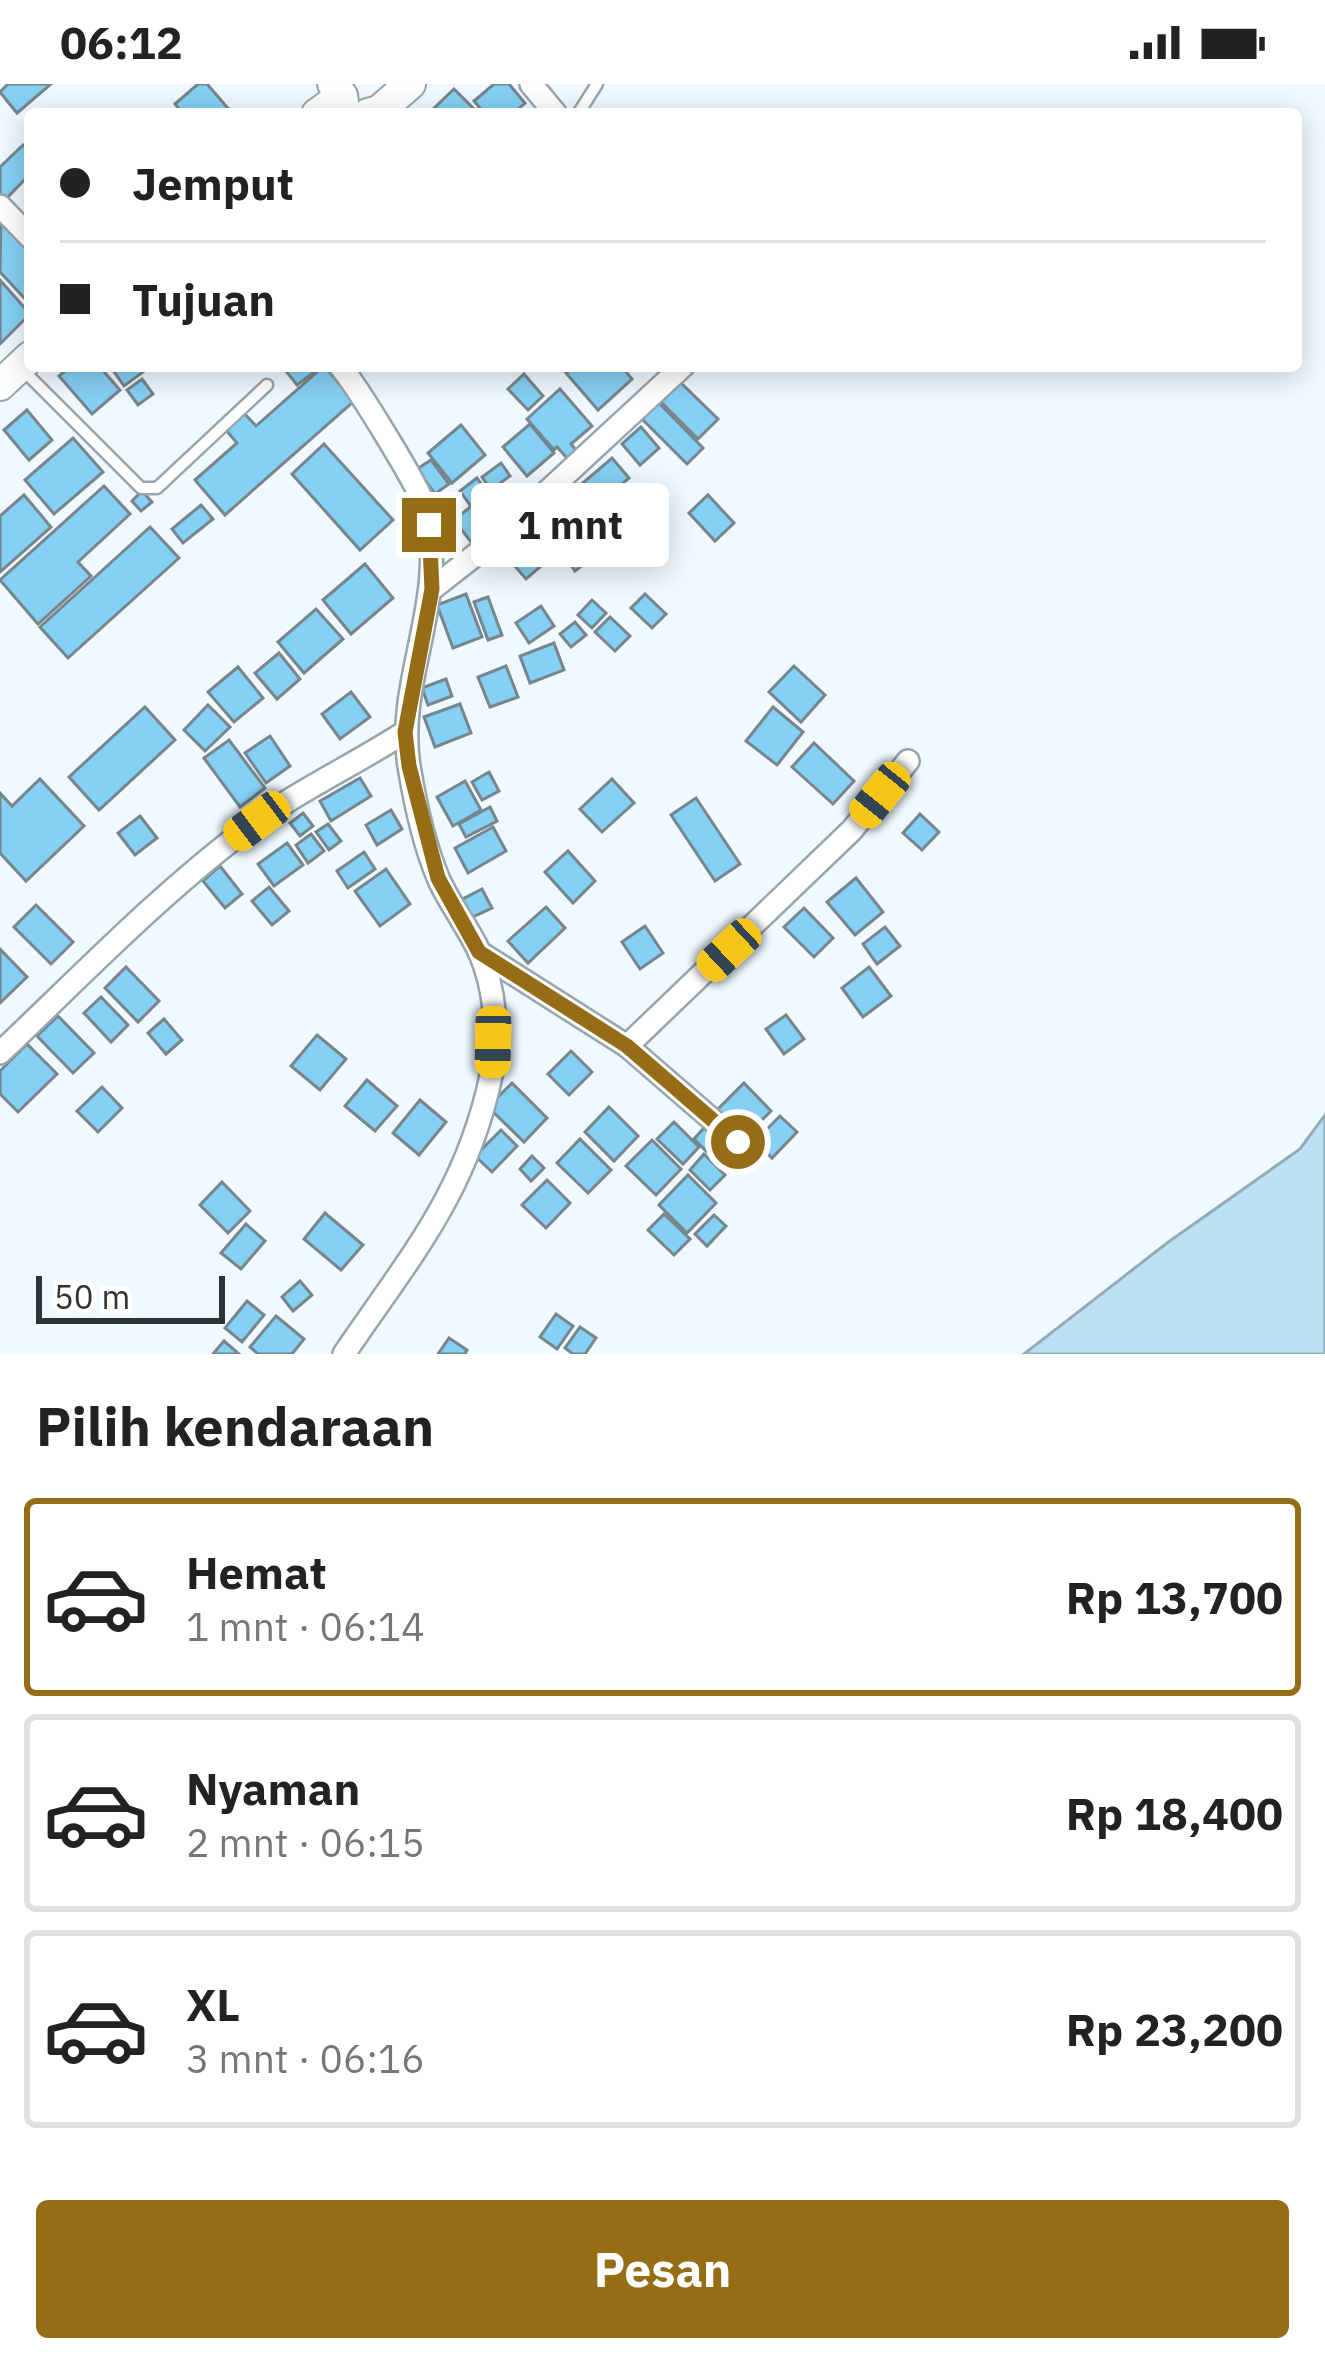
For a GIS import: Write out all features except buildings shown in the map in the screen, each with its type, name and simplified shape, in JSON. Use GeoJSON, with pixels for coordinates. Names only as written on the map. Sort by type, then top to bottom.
{"type":"FeatureCollection","features":[{"type":"Feature","properties":{"kind":"street"},"geometry":{"type":"LineString","coordinates":[[383,108],[410,84]]}},
{"type":"Feature","properties":{"kind":"street"},"geometry":{"type":"LineString","coordinates":[[531,84],[551,108]]}},
{"type":"Feature","properties":{"kind":"street"},"geometry":{"type":"LineString","coordinates":[[0,206],[24,231]]}},
{"type":"Feature","properties":{"kind":"street"},"geometry":{"type":"LineString","coordinates":[[344,372],[423,500],[432,589],[405,732],[409,766],[430,856],[479,952],[494,1012],[493,1072],[469,1153],[412,1262],[344,1354]]}},
{"type":"Feature","properties":{"kind":"street"},"geometry":{"type":"LineString","coordinates":[[432,589],[497,538],[677,372]]}},
{"type":"Feature","properties":{"kind":"street"},"geometry":{"type":"LineString","coordinates":[[0,1053],[237,836],[405,732]]}},
{"type":"Feature","properties":{"kind":"street"},"geometry":{"type":"LineString","coordinates":[[627,1046],[838,844],[908,760]]}},
{"type":"Feature","properties":{"kind":"street"},"geometry":{"type":"LineString","coordinates":[[479,952],[627,1046],[738,1142]]}},
{"type":"Feature","properties":{"kind":"lane"},"geometry":{"type":"LineString","coordinates":[[17,370],[148,490],[157,488],[267,385]]}},
{"type":"Feature","properties":{"kind":"water"},"geometry":{"type":"Polygon","coordinates":[[[1325,1115],[1325,1354],[1024,1354],[1167,1243],[1300,1149],[1325,1115]]]}},
{"type":"Feature","properties":{"kind":"route"},"geometry":{"type":"LineString","coordinates":[[429,525],[432,589],[405,732],[423,829],[438,878],[479,952],[627,1046],[738,1142]]}}]}
